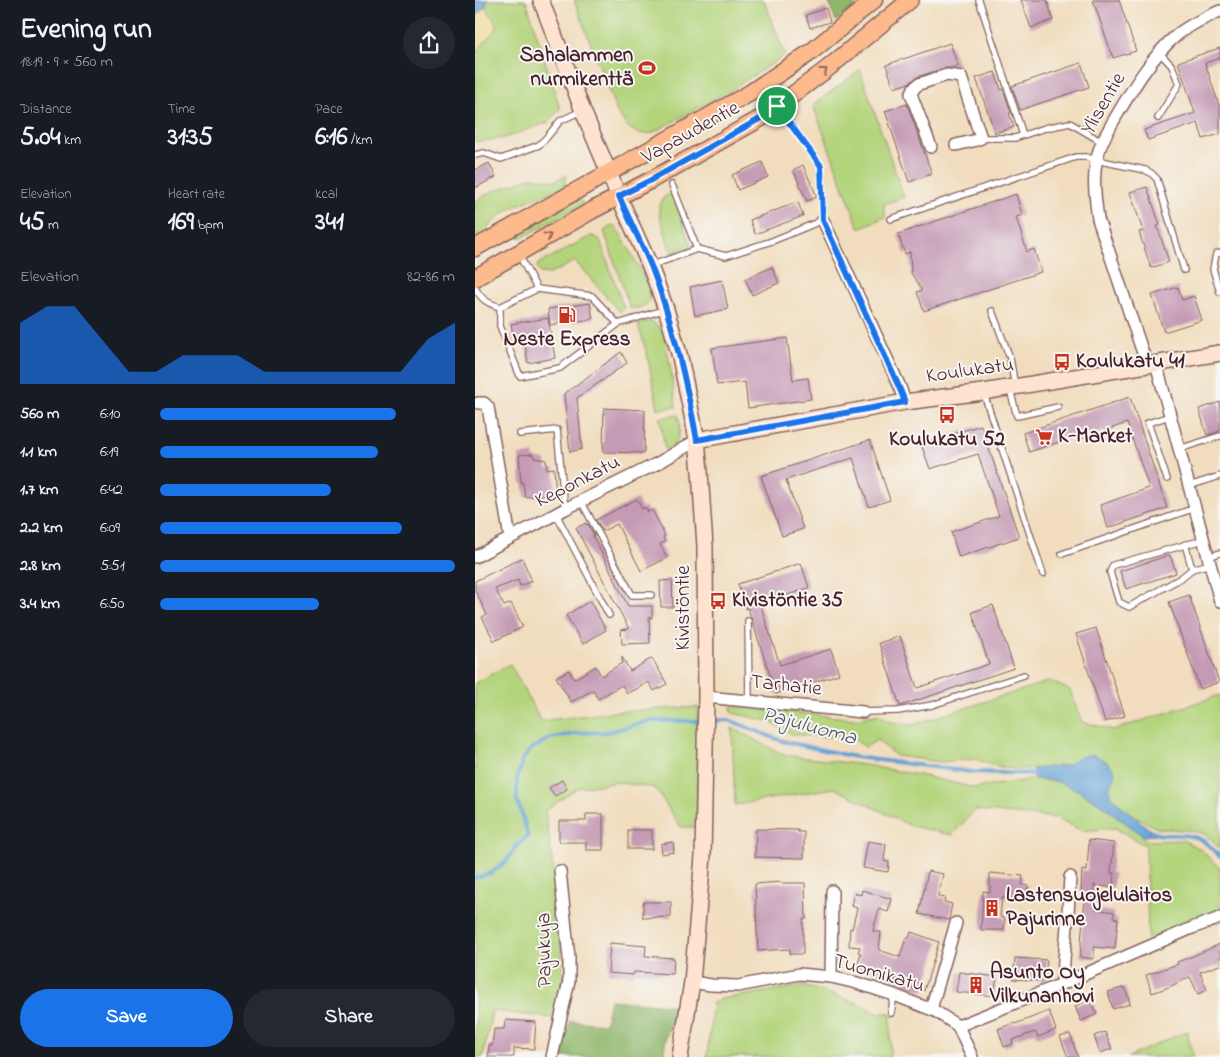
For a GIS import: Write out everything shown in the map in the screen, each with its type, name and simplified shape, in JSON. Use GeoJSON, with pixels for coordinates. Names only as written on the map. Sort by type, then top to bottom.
{"type":"FeatureCollection","features":[{"type":"Feature","properties":{"kind":"main road","name":"Kivistöntie"},"geometry":{"type":"LineString","coordinates":[[541,0],[583,110],[650,266],[666,309],[680,357],[697,440],[705,546],[703,856],[692,982],[680,1057]]}},
{"type":"Feature","properties":{"kind":"main road","name":"Vapaudentie"},"geometry":{"type":"LineString","coordinates":[[475,248],[750,93],[811,52],[874,0]]}},
{"type":"Feature","properties":{"kind":"main road","name":"Vapaudentie"},"geometry":{"type":"LineString","coordinates":[[475,278],[587,213],[651,180],[763,117],[834,63],[911,0]]}},
{"type":"Feature","properties":{"kind":"main road","name":"Koulukatu"},"geometry":{"type":"LineString","coordinates":[[697,440],[905,402],[983,392],[1220,353]]}},
{"type":"Feature","properties":{"kind":"street","name":"Ylisentie"},"geometry":{"type":"LineString","coordinates":[[1220,11],[1177,34],[1159,52],[1133,89],[1102,142],[1096,160],[1094,194],[1098,219],[1170,416],[1220,601]]}},
{"type":"Feature","properties":{"kind":"street"},"geometry":{"type":"LineString","coordinates":[[931,147],[911,94],[919,84],[947,75],[961,77],[981,138],[956,145]]}},
{"type":"Feature","properties":{"kind":"street"},"geometry":{"type":"LineString","coordinates":[[823,220],[905,402]]}},
{"type":"Feature","properties":{"kind":"street"},"geometry":{"type":"LineString","coordinates":[[478,403],[484,402],[488,407],[511,538]]}},
{"type":"Feature","properties":{"kind":"street","name":"Keponkatu"},"geometry":{"type":"LineString","coordinates":[[475,557],[561,511],[660,462],[697,440]]}},
{"type":"Feature","properties":{"kind":"street","name":"Tarhatie"},"geometry":{"type":"LineString","coordinates":[[705,702],[749,701],[863,712]]}},
{"type":"Feature","properties":{"kind":"street","name":"Pajukuja"},"geometry":{"type":"LineString","coordinates":[[552,1057],[569,981],[569,958],[560,871]]}},
{"type":"Feature","properties":{"kind":"street"},"geometry":{"type":"LineString","coordinates":[[1062,984],[1070,878]]}},
{"type":"Feature","properties":{"kind":"street"},"geometry":{"type":"LineString","coordinates":[[831,977],[832,891]]}},
{"type":"Feature","properties":{"kind":"street"},"geometry":{"type":"LineString","coordinates":[[972,1057],[958,1026],[1220,918]]}},
{"type":"Feature","properties":{"kind":"street"},"geometry":{"type":"LineString","coordinates":[[931,1009],[957,923]]}},
{"type":"Feature","properties":{"kind":"street","name":"Tuomikatu"},"geometry":{"type":"LineString","coordinates":[[692,982],[738,986],[799,974],[831,977],[895,995],[931,1009],[958,1026]]}},
{"type":"Feature","properties":{"kind":"lane"},"geometry":{"type":"LineString","coordinates":[[979,0],[1023,135]]}},
{"type":"Feature","properties":{"kind":"lane"},"geometry":{"type":"LineString","coordinates":[[1158,118],[1179,84],[1173,66],[1159,52]]}},
{"type":"Feature","properties":{"kind":"lane"},"geometry":{"type":"LineString","coordinates":[[650,266],[697,249],[726,256],[772,241],[823,220],[821,166],[777,106]]}},
{"type":"Feature","properties":{"kind":"lane"},"geometry":{"type":"LineString","coordinates":[[475,156],[484,153],[501,159],[539,145],[560,120],[583,110]]}},
{"type":"Feature","properties":{"kind":"lane"},"geometry":{"type":"LineString","coordinates":[[981,138],[1015,138],[1045,128],[1070,123],[1102,142]]}},
{"type":"Feature","properties":{"kind":"lane"},"geometry":{"type":"LineString","coordinates":[[891,219],[1076,156],[1086,157],[1145,170],[1157,179],[1184,270]]}},
{"type":"Feature","properties":{"kind":"lane"},"geometry":{"type":"LineString","coordinates":[[672,185],[697,249]]}},
{"type":"Feature","properties":{"kind":"lane"},"geometry":{"type":"LineString","coordinates":[[1220,253],[1216,254],[1213,269],[1220,292]]}},
{"type":"Feature","properties":{"kind":"lane"},"geometry":{"type":"LineString","coordinates":[[518,254],[537,289]]}},
{"type":"Feature","properties":{"kind":"lane"},"geometry":{"type":"LineString","coordinates":[[475,288],[487,303],[500,307],[537,289],[592,296],[618,324]]}},
{"type":"Feature","properties":{"kind":"lane"},"geometry":{"type":"LineString","coordinates":[[500,307],[500,326],[520,376],[560,368],[618,324],[666,309]]}},
{"type":"Feature","properties":{"kind":"lane"},"geometry":{"type":"LineString","coordinates":[[992,310],[1010,358],[1017,416],[1058,408]]}},
{"type":"Feature","properties":{"kind":"lane"},"geometry":{"type":"LineString","coordinates":[[983,392],[1043,574]]}},
{"type":"Feature","properties":{"kind":"lane"},"geometry":{"type":"LineString","coordinates":[[1167,479],[1149,423],[1170,416]]}},
{"type":"Feature","properties":{"kind":"lane"},"geometry":{"type":"LineString","coordinates":[[520,434],[557,430],[561,511],[609,615]]}},
{"type":"Feature","properties":{"kind":"lane"},"geometry":{"type":"LineString","coordinates":[[1179,449],[1220,436]]}},
{"type":"Feature","properties":{"kind":"lane"},"geometry":{"type":"LineString","coordinates":[[1189,486],[1220,476]]}},
{"type":"Feature","properties":{"kind":"lane"},"geometry":{"type":"LineString","coordinates":[[581,501],[632,595],[651,595]]}},
{"type":"Feature","properties":{"kind":"lane"},"geometry":{"type":"LineString","coordinates":[[1062,554],[1195,508]]}},
{"type":"Feature","properties":{"kind":"lane"},"geometry":{"type":"LineString","coordinates":[[1203,540],[1113,565],[1110,572],[1119,602],[1129,607],[1220,554]]}},
{"type":"Feature","properties":{"kind":"lane"},"geometry":{"type":"LineString","coordinates":[[1185,544],[1192,569]]}},
{"type":"Feature","properties":{"kind":"lane"},"geometry":{"type":"LineString","coordinates":[[748,621],[749,701]]}},
{"type":"Feature","properties":{"kind":"lane"},"geometry":{"type":"LineString","coordinates":[[863,712],[898,711],[933,705],[1024,675]]}},
{"type":"Feature","properties":{"kind":"lane"},"geometry":{"type":"LineString","coordinates":[[891,1013],[895,995]]}},
{"type":"Feature","properties":{"kind":"green space"},"geometry":{"type":"Polygon","coordinates":[[[487,0],[526,0],[560,109],[549,122],[504,138],[475,142],[475,54],[497,26],[486,7],[487,0]]]}},
{"type":"Feature","properties":{"kind":"green space","name":"Sahalammen nurmikenttä"},"geometry":{"type":"Polygon","coordinates":[[[574,0],[764,0],[785,55],[729,91],[652,133],[635,132],[627,126],[617,112],[574,0]]]}},
{"type":"Feature","properties":{"kind":"green space"},"geometry":{"type":"Polygon","coordinates":[[[828,0],[862,0],[836,21],[828,0]]]}},
{"type":"Feature","properties":{"kind":"green space"},"geometry":{"type":"Polygon","coordinates":[[[860,70],[904,197],[884,204],[885,217],[859,228],[813,105],[860,70]]]}},
{"type":"Feature","properties":{"kind":"green space"},"geometry":{"type":"Polygon","coordinates":[[[567,175],[564,188],[512,208],[475,237],[475,201],[489,193],[532,177],[554,181],[567,175]]]}},
{"type":"Feature","properties":{"kind":"green space"},"geometry":{"type":"Polygon","coordinates":[[[672,193],[691,246],[671,253],[659,208],[663,198],[672,193]]]}},
{"type":"Feature","properties":{"kind":"green space"},"geometry":{"type":"Polygon","coordinates":[[[580,198],[583,204],[521,238],[519,237],[523,229],[580,198]]]}},
{"type":"Feature","properties":{"kind":"green space"},"geometry":{"type":"Polygon","coordinates":[[[613,225],[631,252],[647,284],[650,299],[647,304],[636,308],[630,308],[604,231],[613,225]]]}},
{"type":"Feature","properties":{"kind":"green space"},"geometry":{"type":"Polygon","coordinates":[[[591,236],[600,240],[624,309],[619,311],[575,261],[550,274],[540,273],[537,268],[538,264],[591,236]]]}},
{"type":"Feature","properties":{"kind":"green space"},"geometry":{"type":"Polygon","coordinates":[[[650,321],[664,333],[676,407],[658,409],[647,354],[638,324],[650,321]]]}},
{"type":"Feature","properties":{"kind":"green space"},"geometry":{"type":"Polygon","coordinates":[[[678,415],[680,429],[677,440],[671,448],[665,449],[660,418],[678,415]]]}},
{"type":"Feature","properties":{"kind":"green space"},"geometry":{"type":"Polygon","coordinates":[[[510,664],[541,721],[621,711],[698,707],[697,827],[681,827],[655,788],[617,782],[577,788],[545,811],[554,873],[564,983],[554,1018],[492,1011],[483,1057],[475,1057],[475,683],[510,664]]]}},
{"type":"Feature","properties":{"kind":"green space"},"geometry":{"type":"Polygon","coordinates":[[[1050,681],[1070,690],[1082,722],[1114,730],[1220,695],[1220,849],[1204,834],[1194,831],[1156,828],[1127,811],[1110,795],[1108,788],[1114,778],[1077,758],[1068,765],[1014,769],[991,765],[976,759],[941,762],[896,756],[877,740],[866,747],[847,735],[826,737],[792,734],[768,721],[732,713],[731,706],[856,719],[879,714],[891,722],[912,725],[1050,681]]]}},
{"type":"Feature","properties":{"kind":"green space"},"geometry":{"type":"Polygon","coordinates":[[[732,728],[784,755],[865,765],[975,788],[1034,779],[1060,782],[1099,803],[1143,836],[1144,841],[1183,840],[1200,849],[1220,868],[1220,911],[1148,939],[1146,846],[1115,828],[1082,831],[1057,818],[975,810],[952,835],[911,826],[834,788],[735,805],[732,728]]]}},
{"type":"Feature","properties":{"kind":"green space"},"geometry":{"type":"Polygon","coordinates":[[[801,986],[857,1003],[876,1013],[891,1013],[890,1057],[707,1057],[713,1003],[721,999],[801,986]]]}},
{"type":"Feature","properties":{"kind":"green space"},"geometry":{"type":"Polygon","coordinates":[[[610,1000],[679,1006],[666,1036],[663,1057],[561,1057],[570,1021],[605,1024],[610,1000]]]}},
{"type":"Feature","properties":{"kind":"green space"},"geometry":{"type":"Polygon","coordinates":[[[1187,1031],[1193,1057],[1128,1057],[1187,1031]]]}},
{"type":"Feature","properties":{"kind":"sand"},"geometry":{"type":"Polygon","coordinates":[[[486,7],[498,26],[475,54],[475,19],[481,10],[486,7]]]}},
{"type":"Feature","properties":{"kind":"water"},"geometry":{"type":"Polygon","coordinates":[[[475,0],[487,0],[486,7],[481,10],[475,19],[475,0]]]}},
{"type":"Feature","properties":{"kind":"water"},"geometry":{"type":"Polygon","coordinates":[[[1092,754],[1106,761],[1115,770],[1114,778],[1109,788],[1110,795],[1157,835],[1143,836],[1104,806],[1083,793],[1058,782],[1034,779],[1032,774],[1033,769],[1068,765],[1077,758],[1092,754]]]}},
{"type":"Feature","properties":{"kind":"building"},"geometry":{"type":"Polygon","coordinates":[[[1021,0],[1047,0],[1053,20],[1031,28],[1021,0]]]}},
{"type":"Feature","properties":{"kind":"building"},"geometry":{"type":"Polygon","coordinates":[[[1093,0],[1119,0],[1136,51],[1113,58],[1093,0]]]}},
{"type":"Feature","properties":{"kind":"building"},"geometry":{"type":"Polygon","coordinates":[[[826,8],[830,22],[810,28],[806,15],[826,8]]]}},
{"type":"Feature","properties":{"kind":"building"},"geometry":{"type":"Polygon","coordinates":[[[950,43],[958,66],[917,77],[909,83],[894,88],[886,65],[950,43]]]}},
{"type":"Feature","properties":{"kind":"building"},"geometry":{"type":"Polygon","coordinates":[[[1220,48],[1220,58],[1205,63],[1220,108],[1220,134],[1203,139],[1198,123],[1148,140],[1144,130],[1195,113],[1178,62],[1220,48]]]}},
{"type":"Feature","properties":{"kind":"building"},"geometry":{"type":"Polygon","coordinates":[[[1081,63],[1089,87],[1020,110],[1012,86],[1081,63]]]}},
{"type":"Feature","properties":{"kind":"building"},"geometry":{"type":"Polygon","coordinates":[[[995,72],[1001,90],[1003,89],[1014,127],[995,133],[976,78],[995,72]]]}},
{"type":"Feature","properties":{"kind":"building"},"geometry":{"type":"Polygon","coordinates":[[[907,104],[932,174],[909,182],[885,111],[907,104]]]}},
{"type":"Feature","properties":{"kind":"building"},"geometry":{"type":"Polygon","coordinates":[[[762,162],[768,177],[738,190],[732,175],[762,162]]]}},
{"type":"Feature","properties":{"kind":"building"},"geometry":{"type":"Polygon","coordinates":[[[489,163],[496,177],[475,188],[475,170],[489,163]]]}},
{"type":"Feature","properties":{"kind":"building"},"geometry":{"type":"Polygon","coordinates":[[[803,165],[817,197],[807,201],[793,170],[803,165]]]}},
{"type":"Feature","properties":{"kind":"building"},"geometry":{"type":"Polygon","coordinates":[[[1147,187],[1160,225],[1157,226],[1169,262],[1151,268],[1139,232],[1143,231],[1130,192],[1147,187]]]}},
{"type":"Feature","properties":{"kind":"building"},"geometry":{"type":"Polygon","coordinates":[[[1016,194],[1022,215],[1016,217],[1027,252],[1034,249],[1041,272],[924,311],[917,292],[922,290],[911,273],[910,252],[905,254],[898,234],[1016,194]]]}},
{"type":"Feature","properties":{"kind":"building"},"geometry":{"type":"Polygon","coordinates":[[[798,202],[803,216],[755,234],[750,220],[798,202]]]}},
{"type":"Feature","properties":{"kind":"building"},"geometry":{"type":"Polygon","coordinates":[[[772,267],[779,283],[752,295],[745,279],[772,267]]]}},
{"type":"Feature","properties":{"kind":"building"},"geometry":{"type":"Polygon","coordinates":[[[722,280],[728,309],[695,316],[690,287],[722,280]]]}},
{"type":"Feature","properties":{"kind":"building"},"geometry":{"type":"Polygon","coordinates":[[[1178,287],[1182,300],[1194,296],[1202,320],[1164,332],[1152,295],[1178,287]]]}},
{"type":"Feature","properties":{"kind":"building"},"geometry":{"type":"Polygon","coordinates":[[[590,303],[593,319],[550,325],[548,309],[590,303]]]}},
{"type":"Feature","properties":{"kind":"building"},"geometry":{"type":"Polygon","coordinates":[[[548,318],[555,358],[528,363],[524,338],[514,340],[511,324],[548,318]]]}},
{"type":"Feature","properties":{"kind":"building"},"geometry":{"type":"Polygon","coordinates":[[[787,338],[793,380],[808,378],[811,399],[748,408],[745,382],[717,385],[712,348],[787,338]]]}},
{"type":"Feature","properties":{"kind":"building"},"geometry":{"type":"Polygon","coordinates":[[[621,352],[627,363],[577,398],[582,449],[570,452],[564,394],[621,352]]]}},
{"type":"Feature","properties":{"kind":"building"},"geometry":{"type":"Polygon","coordinates":[[[1130,397],[1167,508],[1108,528],[1100,505],[1149,488],[1127,423],[1078,440],[1077,436],[1029,452],[1023,433],[1130,397]]]}},
{"type":"Feature","properties":{"kind":"building"},"geometry":{"type":"Polygon","coordinates":[[[1220,402],[1220,431],[1207,435],[1199,409],[1220,402]]]}},
{"type":"Feature","properties":{"kind":"building"},"geometry":{"type":"Polygon","coordinates":[[[604,408],[645,410],[644,453],[603,452],[604,408]]]}},
{"type":"Feature","properties":{"kind":"building"},"geometry":{"type":"Polygon","coordinates":[[[981,425],[1019,537],[959,557],[951,532],[999,516],[978,454],[930,469],[921,444],[981,425]]]}},
{"type":"Feature","properties":{"kind":"building"},"geometry":{"type":"Polygon","coordinates":[[[870,440],[890,500],[869,507],[853,458],[786,480],[803,529],[782,536],[761,476],[870,440]]]}},
{"type":"Feature","properties":{"kind":"building"},"geometry":{"type":"Polygon","coordinates":[[[533,454],[534,458],[546,460],[547,469],[554,468],[556,494],[525,497],[523,483],[521,483],[519,455],[533,454]]]}},
{"type":"Feature","properties":{"kind":"building"},"geometry":{"type":"Polygon","coordinates":[[[637,499],[642,509],[645,507],[648,512],[652,510],[657,519],[665,536],[663,537],[665,542],[660,544],[667,558],[641,571],[617,524],[603,531],[596,520],[637,499]]]}},
{"type":"Feature","properties":{"kind":"building"},"geometry":{"type":"Polygon","coordinates":[[[586,523],[594,535],[628,606],[652,606],[652,618],[649,617],[650,643],[622,644],[621,630],[629,629],[576,528],[586,523]]]}},
{"type":"Feature","properties":{"kind":"building"},"geometry":{"type":"Polygon","coordinates":[[[1170,555],[1176,573],[1126,589],[1120,571],[1170,555]]]}},
{"type":"Feature","properties":{"kind":"building"},"geometry":{"type":"Polygon","coordinates":[[[522,558],[532,581],[520,586],[518,580],[495,589],[504,606],[511,603],[523,627],[494,641],[482,617],[487,615],[475,590],[475,581],[522,558]]]}},
{"type":"Feature","properties":{"kind":"building"},"geometry":{"type":"Polygon","coordinates":[[[801,563],[809,588],[760,604],[780,665],[831,649],[839,674],[776,694],[748,608],[746,609],[738,584],[801,563]]]}},
{"type":"Feature","properties":{"kind":"building"},"geometry":{"type":"Polygon","coordinates":[[[672,580],[673,607],[661,607],[660,581],[672,580]]]}},
{"type":"Feature","properties":{"kind":"building"},"geometry":{"type":"Polygon","coordinates":[[[1189,595],[1219,682],[1200,689],[1169,602],[1189,595]]]}},
{"type":"Feature","properties":{"kind":"building"},"geometry":{"type":"Polygon","coordinates":[[[590,601],[606,630],[583,644],[566,615],[590,601]]]}},
{"type":"Feature","properties":{"kind":"building"},"geometry":{"type":"Polygon","coordinates":[[[993,605],[1014,668],[900,706],[879,643],[900,636],[917,688],[989,664],[972,612],[993,605]]]}},
{"type":"Feature","properties":{"kind":"building"},"geometry":{"type":"Polygon","coordinates":[[[1096,628],[1125,716],[1105,722],[1076,634],[1096,628]]]}},
{"type":"Feature","properties":{"kind":"building"},"geometry":{"type":"Polygon","coordinates":[[[622,657],[630,671],[652,658],[667,684],[654,691],[649,682],[627,694],[622,685],[598,699],[593,690],[571,702],[556,677],[569,670],[574,679],[596,666],[601,676],[622,663],[622,657]]]}},
{"type":"Feature","properties":{"kind":"building"},"geometry":{"type":"Polygon","coordinates":[[[562,780],[567,789],[555,796],[549,788],[562,780]]]}},
{"type":"Feature","properties":{"kind":"building"},"geometry":{"type":"Polygon","coordinates":[[[586,814],[603,814],[603,850],[586,850],[586,842],[559,842],[559,821],[586,821],[586,814]]]}},
{"type":"Feature","properties":{"kind":"building"},"geometry":{"type":"Polygon","coordinates":[[[756,829],[798,830],[798,832],[804,832],[804,858],[755,857],[756,829]]]}},
{"type":"Feature","properties":{"kind":"building"},"geometry":{"type":"Polygon","coordinates":[[[628,830],[652,830],[652,849],[628,849],[628,830]]]}},
{"type":"Feature","properties":{"kind":"building"},"geometry":{"type":"Polygon","coordinates":[[[1089,840],[1114,843],[1111,873],[1114,873],[1113,888],[1094,885],[1095,909],[1114,912],[1114,918],[1118,919],[1115,949],[1094,947],[1094,959],[1080,957],[1086,894],[1081,893],[1082,870],[1087,871],[1089,840]]]}},
{"type":"Feature","properties":{"kind":"building"},"geometry":{"type":"Polygon","coordinates":[[[868,841],[886,844],[884,861],[889,862],[888,872],[863,868],[868,841]]]}},
{"type":"Feature","properties":{"kind":"building"},"geometry":{"type":"Polygon","coordinates":[[[673,842],[674,852],[662,854],[661,844],[673,842]]]}},
{"type":"Feature","properties":{"kind":"building"},"geometry":{"type":"Polygon","coordinates":[[[928,871],[943,874],[938,897],[945,898],[944,902],[952,904],[949,920],[919,914],[928,871]]]}},
{"type":"Feature","properties":{"kind":"building","name":"Lastensuojelulaitos Pajurinne"},"geometry":{"type":"Polygon","coordinates":[[[990,873],[1023,876],[1022,885],[1028,886],[1027,898],[1002,898],[1000,917],[1005,918],[1004,930],[981,930],[983,891],[990,892],[990,873]]]}},
{"type":"Feature","properties":{"kind":"building"},"geometry":{"type":"Polygon","coordinates":[[[805,883],[806,919],[803,919],[803,954],[790,954],[790,949],[758,951],[755,884],[805,883]]]}},
{"type":"Feature","properties":{"kind":"building"},"geometry":{"type":"Polygon","coordinates":[[[862,890],[892,899],[888,912],[879,909],[873,931],[881,932],[879,950],[900,957],[906,938],[909,938],[911,932],[939,942],[924,991],[895,981],[896,978],[857,966],[861,953],[858,952],[860,947],[849,946],[850,928],[852,929],[857,908],[851,906],[854,893],[861,895],[862,890]]]}},
{"type":"Feature","properties":{"kind":"building"},"geometry":{"type":"Polygon","coordinates":[[[643,902],[671,902],[671,917],[643,918],[643,902]]]}},
{"type":"Feature","properties":{"kind":"building"},"geometry":{"type":"Polygon","coordinates":[[[610,943],[646,946],[645,956],[674,958],[673,974],[634,972],[633,975],[608,973],[610,943]]]}},
{"type":"Feature","properties":{"kind":"building"},"geometry":{"type":"Polygon","coordinates":[[[1220,944],[1220,965],[1200,972],[1207,990],[1198,994],[1190,977],[1152,993],[1146,975],[1178,964],[1177,962],[1220,944]]]}},
{"type":"Feature","properties":{"kind":"building"},"geometry":{"type":"Polygon","coordinates":[[[1015,958],[1047,960],[1045,981],[1013,979],[1015,958]]]}},
{"type":"Feature","properties":{"kind":"building","name":"Asunto Oy Vilkunanhovi"},"geometry":{"type":"Polygon","coordinates":[[[959,972],[997,977],[994,996],[956,992],[959,972]]]}},
{"type":"Feature","properties":{"kind":"building"},"geometry":{"type":"Polygon","coordinates":[[[1125,987],[1130,1004],[1113,1009],[1108,992],[1125,987]]]}},
{"type":"Feature","properties":{"kind":"building"},"geometry":{"type":"Polygon","coordinates":[[[1091,999],[1097,1014],[1081,1021],[1075,1006],[1091,999]]]}},
{"type":"Feature","properties":{"kind":"building"},"geometry":{"type":"Polygon","coordinates":[[[1049,1011],[1056,1030],[1038,1037],[1035,1032],[1012,1040],[1013,1044],[1004,1047],[998,1029],[1049,1011]]]}},
{"type":"Feature","properties":{"kind":"building"},"geometry":{"type":"Polygon","coordinates":[[[505,1020],[536,1022],[534,1049],[514,1048],[514,1057],[488,1057],[489,1045],[492,1046],[494,1029],[504,1029],[505,1020]]]}},
{"type":"Feature","properties":{"kind":"building"},"geometry":{"type":"Polygon","coordinates":[[[1105,1032],[1112,1049],[1100,1053],[1094,1036],[1105,1032]]]}},
{"type":"Feature","properties":{"kind":"building"},"geometry":{"type":"Polygon","coordinates":[[[1070,1034],[1078,1057],[1068,1057],[1060,1037],[1070,1034]]]}},
{"type":"Feature","properties":{"kind":"waterway","name":"Pajuluoma"},"geometry":{"type":"LineString","coordinates":[[709,721],[729,720],[782,741],[855,757],[972,772],[1036,774]]}},
{"type":"Feature","properties":{"kind":"waterway","name":"Pajuluoma"},"geometry":{"type":"LineString","coordinates":[[475,878],[491,873],[506,862],[517,845],[528,836],[517,800],[517,778],[523,759],[532,748],[551,738],[579,733],[608,732],[649,721],[702,721]]}},
{"type":"Feature","properties":{"kind":"waterway","name":"Pajuluoma"},"geometry":{"type":"LineString","coordinates":[[1153,832],[1163,835],[1188,835],[1194,837],[1204,842],[1220,857]]}},
{"type":"Feature","properties":{"kind":"place","name":"Sahalammen nurmikenttä"},"geometry":{"type":"Point","coordinates":[647,68]}},
{"type":"Feature","properties":{"kind":"place","name":"Neste Express"},"geometry":{"type":"Point","coordinates":[567,315]}},
{"type":"Feature","properties":{"kind":"place","name":"Koulukatu 41"},"geometry":{"type":"Point","coordinates":[1062,362]}},
{"type":"Feature","properties":{"kind":"place","name":"Koulukatu 52"},"geometry":{"type":"Point","coordinates":[947,415]}},
{"type":"Feature","properties":{"kind":"place","name":"K-Market"},"geometry":{"type":"Point","coordinates":[1044,437]}},
{"type":"Feature","properties":{"kind":"place","name":"Kivistöntie 35"},"geometry":{"type":"Point","coordinates":[718,601]}},
{"type":"Feature","properties":{"kind":"place","name":"Lastensuojelulaitos Pajurinne"},"geometry":{"type":"Point","coordinates":[992,908]}},
{"type":"Feature","properties":{"kind":"place","name":"Asunto Oy Vilkunanhovi"},"geometry":{"type":"Point","coordinates":[976,985]}},
{"type":"Feature","properties":{"kind":"route"},"geometry":{"type":"LineString","coordinates":[[777,106],[821,166],[823,220],[905,402],[697,440],[680,357],[666,309],[650,266],[619,196],[763,117],[777,106]]}}]}
